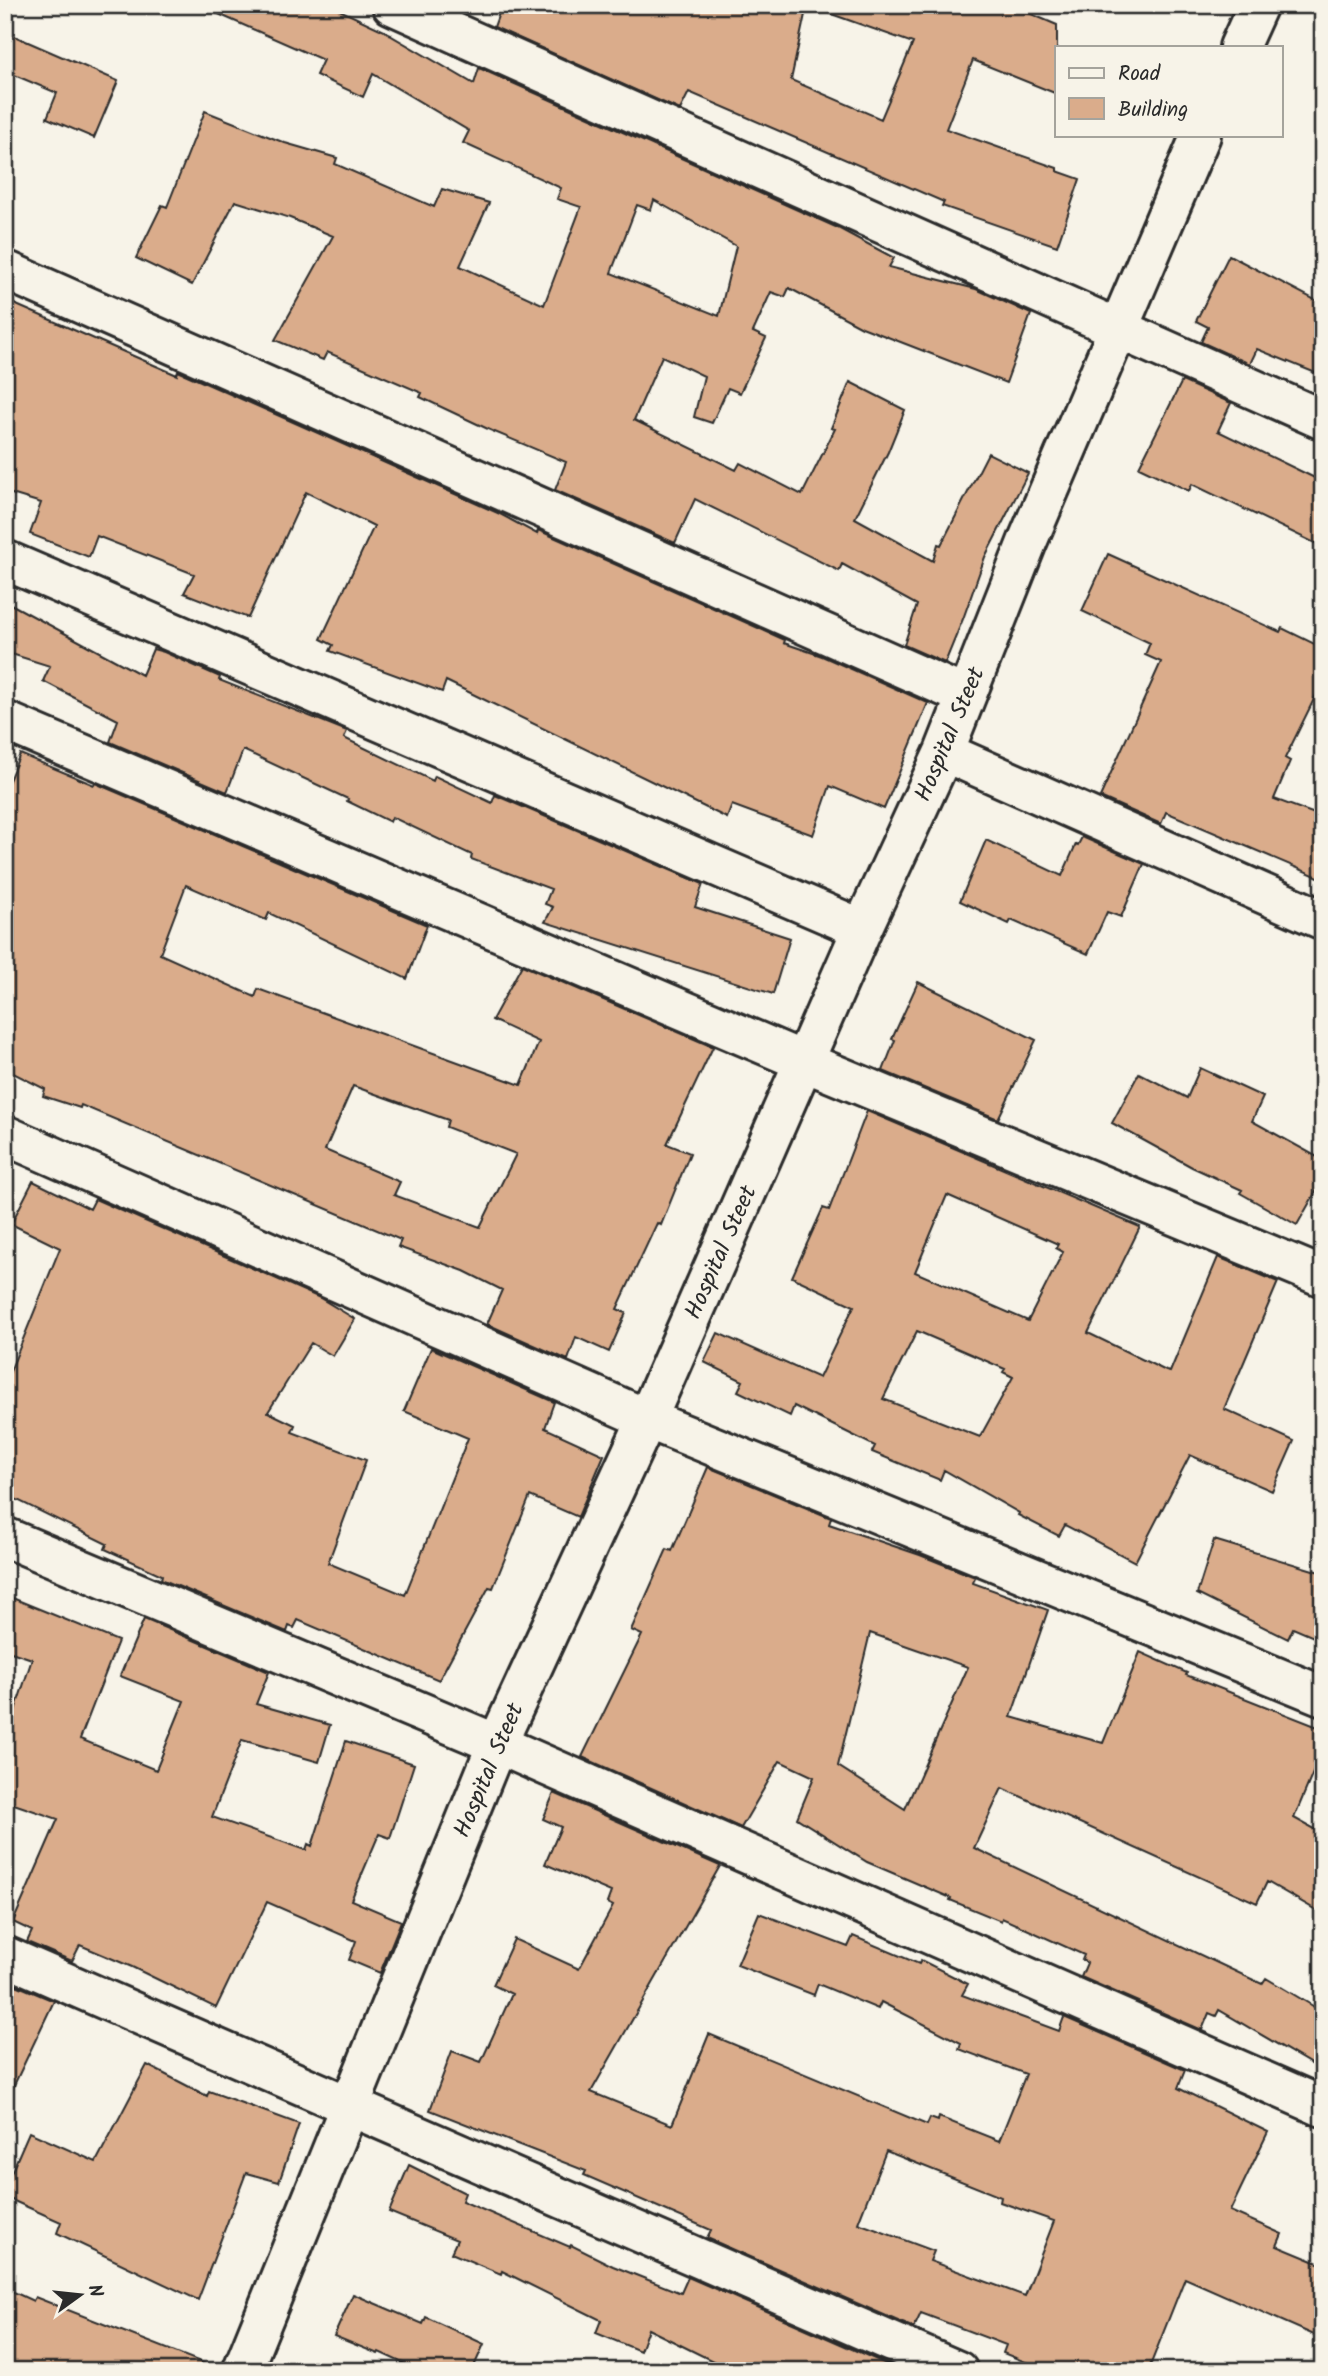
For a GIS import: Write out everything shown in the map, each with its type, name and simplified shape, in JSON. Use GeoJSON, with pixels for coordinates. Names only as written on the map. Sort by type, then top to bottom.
{"type":"FeatureCollection","features":[{"type":"Feature","properties":{"kind":"street"},"geometry":{"type":"LineString","coordinates":[[392,5],[1323,420]]}},
{"type":"Feature","properties":{"kind":"street"},"geometry":{"type":"LineString","coordinates":[[1239,46],[1258,5]]}},
{"type":"Feature","properties":{"kind":"street","name":"Hospital Steet"},"geometry":{"type":"LineString","coordinates":[[242,2371],[498,1744],[647,1419],[862,929],[944,752],[1028,540],[1201,136]]}},
{"type":"Feature","properties":{"kind":"street"},"geometry":{"type":"LineString","coordinates":[[5,270],[966,696]]}},
{"type":"Feature","properties":{"kind":"street"},"geometry":{"type":"LineString","coordinates":[[5,560],[862,929]]}},
{"type":"Feature","properties":{"kind":"street"},"geometry":{"type":"LineString","coordinates":[[5,721],[805,1062],[1323,1277]]}},
{"type":"Feature","properties":{"kind":"street"},"geometry":{"type":"LineString","coordinates":[[944,752],[1323,920]]}},
{"type":"Feature","properties":{"kind":"street"},"geometry":{"type":"LineString","coordinates":[[5,1135],[647,1419],[1323,1696]]}},
{"type":"Feature","properties":{"kind":"street"},"geometry":{"type":"LineString","coordinates":[[5,1537],[498,1744],[1323,2107]]}},
{"type":"Feature","properties":{"kind":"street"},"geometry":{"type":"LineString","coordinates":[[5,1956],[958,2371]]}},
{"type":"Feature","properties":{"kind":"building"},"geometry":{"type":"Polygon","coordinates":[[[198,5],[329,5],[391,34],[474,84],[479,68],[838,228],[894,258],[889,267],[976,289],[1031,314],[1006,383],[862,327],[789,288],[785,297],[771,292],[753,332],[766,338],[740,393],[728,388],[712,423],[694,417],[704,376],[662,356],[634,420],[736,470],[740,463],[802,495],[835,429],[831,428],[850,382],[905,410],[888,452],[855,518],[933,561],[938,544],[941,545],[988,453],[1028,473],[985,557],[945,663],[904,645],[917,605],[842,564],[839,571],[695,499],[675,543],[555,490],[566,462],[490,430],[420,397],[422,393],[327,352],[323,360],[275,340],[333,236],[290,218],[235,201],[192,285],[136,258],[162,205],[167,207],[205,111],[285,143],[337,158],[335,164],[434,207],[442,189],[489,203],[460,266],[544,305],[581,207],[557,199],[561,188],[463,143],[469,131],[373,74],[363,97],[316,75],[323,60],[198,5]],[[654,200],[651,210],[637,205],[611,273],[719,316],[736,246],[654,200]]]}},
{"type":"Feature","properties":{"kind":"building"},"geometry":{"type":"Polygon","coordinates":[[[502,5],[807,5],[791,80],[881,119],[913,43],[823,11],[824,5],[1010,5],[1057,25],[1055,93],[973,60],[946,129],[1057,168],[1057,171],[1080,179],[1057,246],[942,206],[944,202],[689,92],[680,110],[494,27],[502,5]]]}},
{"type":"Feature","properties":{"kind":"building"},"geometry":{"type":"Polygon","coordinates":[[[5,32],[118,81],[94,138],[47,118],[57,93],[5,71],[5,32]]]}},
{"type":"Feature","properties":{"kind":"building"},"geometry":{"type":"Polygon","coordinates":[[[1229,255],[1323,304],[1323,376],[1257,349],[1250,364],[1201,342],[1208,327],[1196,321],[1229,255]]]}},
{"type":"Feature","properties":{"kind":"building"},"geometry":{"type":"Polygon","coordinates":[[[5,300],[177,375],[178,371],[500,514],[537,534],[538,530],[785,640],[784,643],[822,656],[928,703],[884,809],[830,786],[813,835],[732,805],[727,818],[446,681],[442,692],[330,651],[333,645],[321,639],[374,526],[306,492],[248,618],[184,593],[194,574],[97,536],[89,557],[30,534],[41,503],[5,492],[5,300]]]}},
{"type":"Feature","properties":{"kind":"building"},"geometry":{"type":"Polygon","coordinates":[[[1182,381],[1231,403],[1218,431],[1323,482],[1323,547],[1192,484],[1189,491],[1139,467],[1182,381]]]}},
{"type":"Feature","properties":{"kind":"building"},"geometry":{"type":"Polygon","coordinates":[[[1108,554],[1280,632],[1282,628],[1323,648],[1323,681],[1285,758],[1290,761],[1274,799],[1323,817],[1323,879],[1166,812],[1161,824],[1100,797],[1161,662],[1145,655],[1150,643],[1082,611],[1108,554]]]}},
{"type":"Feature","properties":{"kind":"building"},"geometry":{"type":"Polygon","coordinates":[[[5,601],[142,675],[153,649],[164,652],[220,677],[219,680],[347,731],[344,738],[433,781],[435,776],[492,803],[495,795],[703,884],[695,907],[790,938],[773,994],[545,922],[553,907],[545,904],[551,889],[471,859],[472,855],[392,817],[390,822],[347,801],[348,799],[243,750],[227,792],[110,742],[118,720],[43,681],[50,666],[5,652],[5,601]]]}},
{"type":"Feature","properties":{"kind":"building"},"geometry":{"type":"Polygon","coordinates":[[[20,754],[94,785],[95,783],[427,925],[407,979],[269,913],[266,920],[186,885],[160,954],[255,997],[258,989],[521,1085],[539,1042],[492,1020],[522,965],[713,1047],[667,1144],[690,1153],[661,1225],[657,1223],[617,1309],[626,1313],[609,1352],[576,1337],[568,1360],[487,1324],[502,1290],[464,1271],[398,1247],[401,1240],[81,1105],[80,1108],[43,1096],[45,1089],[5,1069],[5,790],[20,754]],[[353,1086],[325,1150],[400,1182],[394,1195],[480,1227],[516,1154],[446,1127],[448,1120],[353,1086]]]}},
{"type":"Feature","properties":{"kind":"building"},"geometry":{"type":"Polygon","coordinates":[[[1082,837],[1144,864],[1121,917],[1107,912],[1088,954],[1011,920],[1009,924],[960,901],[986,840],[1062,876],[1076,844],[1078,845],[1082,837]]]}},
{"type":"Feature","properties":{"kind":"building"},"geometry":{"type":"Polygon","coordinates":[[[918,982],[1036,1040],[998,1119],[883,1071],[895,1040],[892,1039],[918,982]]]}},
{"type":"Feature","properties":{"kind":"building"},"geometry":{"type":"Polygon","coordinates":[[[1200,1068],[1263,1097],[1252,1121],[1323,1160],[1323,1179],[1297,1225],[1240,1193],[1242,1190],[1192,1167],[1112,1123],[1139,1073],[1187,1098],[1200,1068]]]}},
{"type":"Feature","properties":{"kind":"building"},"geometry":{"type":"Polygon","coordinates":[[[867,1111],[1140,1227],[1088,1333],[1170,1372],[1218,1257],[1278,1282],[1224,1409],[1294,1441],[1272,1491],[1190,1455],[1135,1562],[1065,1525],[1059,1536],[1018,1515],[1019,1513],[944,1470],[940,1480],[872,1452],[875,1446],[794,1406],[790,1416],[738,1391],[743,1381],[704,1362],[718,1333],[819,1378],[854,1306],[792,1277],[823,1208],[829,1210],[867,1111]],[[947,1195],[915,1272],[1028,1321],[1063,1252],[1056,1248],[1058,1244],[947,1195]],[[917,1331],[883,1399],[980,1437],[1013,1377],[1003,1372],[1005,1369],[917,1331]]]}},
{"type":"Feature","properties":{"kind":"building"},"geometry":{"type":"Polygon","coordinates":[[[33,1181],[90,1209],[95,1199],[320,1298],[355,1319],[333,1356],[311,1343],[268,1412],[295,1425],[292,1432],[366,1460],[328,1563],[405,1595],[468,1438],[404,1411],[431,1348],[554,1402],[545,1428],[604,1455],[578,1517],[530,1496],[493,1588],[489,1587],[439,1680],[298,1620],[294,1628],[289,1626],[287,1632],[161,1579],[162,1575],[105,1549],[107,1544],[5,1494],[5,1384],[60,1248],[11,1224],[33,1181]]]}},
{"type":"Feature","properties":{"kind":"building"},"geometry":{"type":"Polygon","coordinates":[[[708,1467],[831,1518],[829,1524],[920,1555],[975,1577],[973,1583],[1048,1610],[1011,1717],[1103,1743],[1140,1652],[1187,1673],[1186,1675],[1323,1729],[1323,1749],[1294,1818],[1323,1834],[1323,1914],[1267,1882],[1257,1903],[1002,1788],[974,1848],[1262,1984],[1266,1978],[1323,2012],[1323,2071],[1219,2010],[1216,2016],[1209,2013],[1202,2030],[1081,1977],[1087,1963],[1082,1960],[1084,1955],[1002,1918],[1001,1921],[950,1900],[951,1898],[867,1862],[797,1818],[814,1777],[780,1761],[741,1828],[582,1757],[642,1635],[631,1630],[667,1549],[672,1551],[708,1467]],[[870,1633],[838,1766],[905,1809],[968,1667],[870,1633]]]}},
{"type":"Feature","properties":{"kind":"building"},"geometry":{"type":"Polygon","coordinates":[[[1214,1540],[1323,1573],[1323,1641],[1293,1628],[1288,1639],[1197,1594],[1214,1540]]]}},
{"type":"Feature","properties":{"kind":"building"},"geometry":{"type":"Polygon","coordinates":[[[5,1595],[118,1641],[80,1739],[156,1770],[184,1701],[120,1676],[144,1619],[269,1672],[256,1704],[330,1725],[319,1762],[242,1740],[212,1817],[306,1850],[308,1844],[312,1846],[346,1741],[414,1764],[390,1838],[379,1834],[351,1900],[401,1921],[380,1973],[349,1960],[356,1941],[267,1902],[216,2008],[80,1945],[72,1961],[27,1942],[32,1931],[13,1922],[58,1819],[5,1801],[5,1741],[32,1659],[5,1650],[5,1595]]]}},
{"type":"Feature","properties":{"kind":"building"},"geometry":{"type":"Polygon","coordinates":[[[554,1793],[720,1866],[591,2092],[672,2125],[709,2034],[927,2125],[930,2118],[938,2121],[939,2117],[999,2141],[1026,2074],[959,2049],[961,2043],[881,2002],[878,2009],[818,1984],[814,1995],[737,1965],[759,1913],[848,1947],[853,1936],[919,1964],[921,1960],[968,1984],[962,1995],[1059,2031],[1064,2017],[1185,2070],[1178,2088],[1268,2132],[1230,2211],[1282,2234],[1277,2246],[1323,2265],[1323,2339],[1185,2278],[1148,2371],[1048,2371],[1003,2353],[1006,2345],[921,2313],[914,2328],[707,2238],[711,2230],[584,2175],[586,2171],[430,2110],[452,2051],[481,2062],[512,1994],[493,1985],[514,1939],[579,1969],[613,1906],[607,1903],[611,1892],[545,1864],[561,1827],[543,1819],[554,1793]],[[886,2151],[858,2223],[934,2251],[930,2261],[1025,2296],[1054,2221],[1000,2202],[1001,2197],[886,2151]]]}},
{"type":"Feature","properties":{"kind":"building"},"geometry":{"type":"Polygon","coordinates":[[[9,1982],[54,2001],[5,2104],[5,1989],[9,1982]]]}},
{"type":"Feature","properties":{"kind":"building"},"geometry":{"type":"Polygon","coordinates":[[[147,2065],[207,2096],[209,2091],[299,2124],[279,2182],[246,2173],[198,2300],[57,2233],[61,2222],[5,2197],[5,2187],[29,2132],[96,2162],[147,2065]]]}},
{"type":"Feature","properties":{"kind":"building"},"geometry":{"type":"Polygon","coordinates":[[[409,2165],[465,2193],[462,2201],[570,2247],[571,2245],[613,2266],[681,2293],[688,2277],[893,2367],[891,2371],[733,2371],[648,2329],[640,2351],[596,2333],[601,2320],[502,2271],[501,2274],[451,2253],[457,2240],[389,2212],[409,2165]]]}},
{"type":"Feature","properties":{"kind":"building"},"geometry":{"type":"Polygon","coordinates":[[[5,2288],[33,2301],[35,2297],[216,2368],[215,2371],[5,2371],[5,2288]]]}},
{"type":"Feature","properties":{"kind":"building"},"geometry":{"type":"Polygon","coordinates":[[[353,2294],[423,2324],[426,2317],[484,2344],[472,2371],[420,2371],[379,2352],[378,2354],[334,2336],[353,2294]]]}}]}
